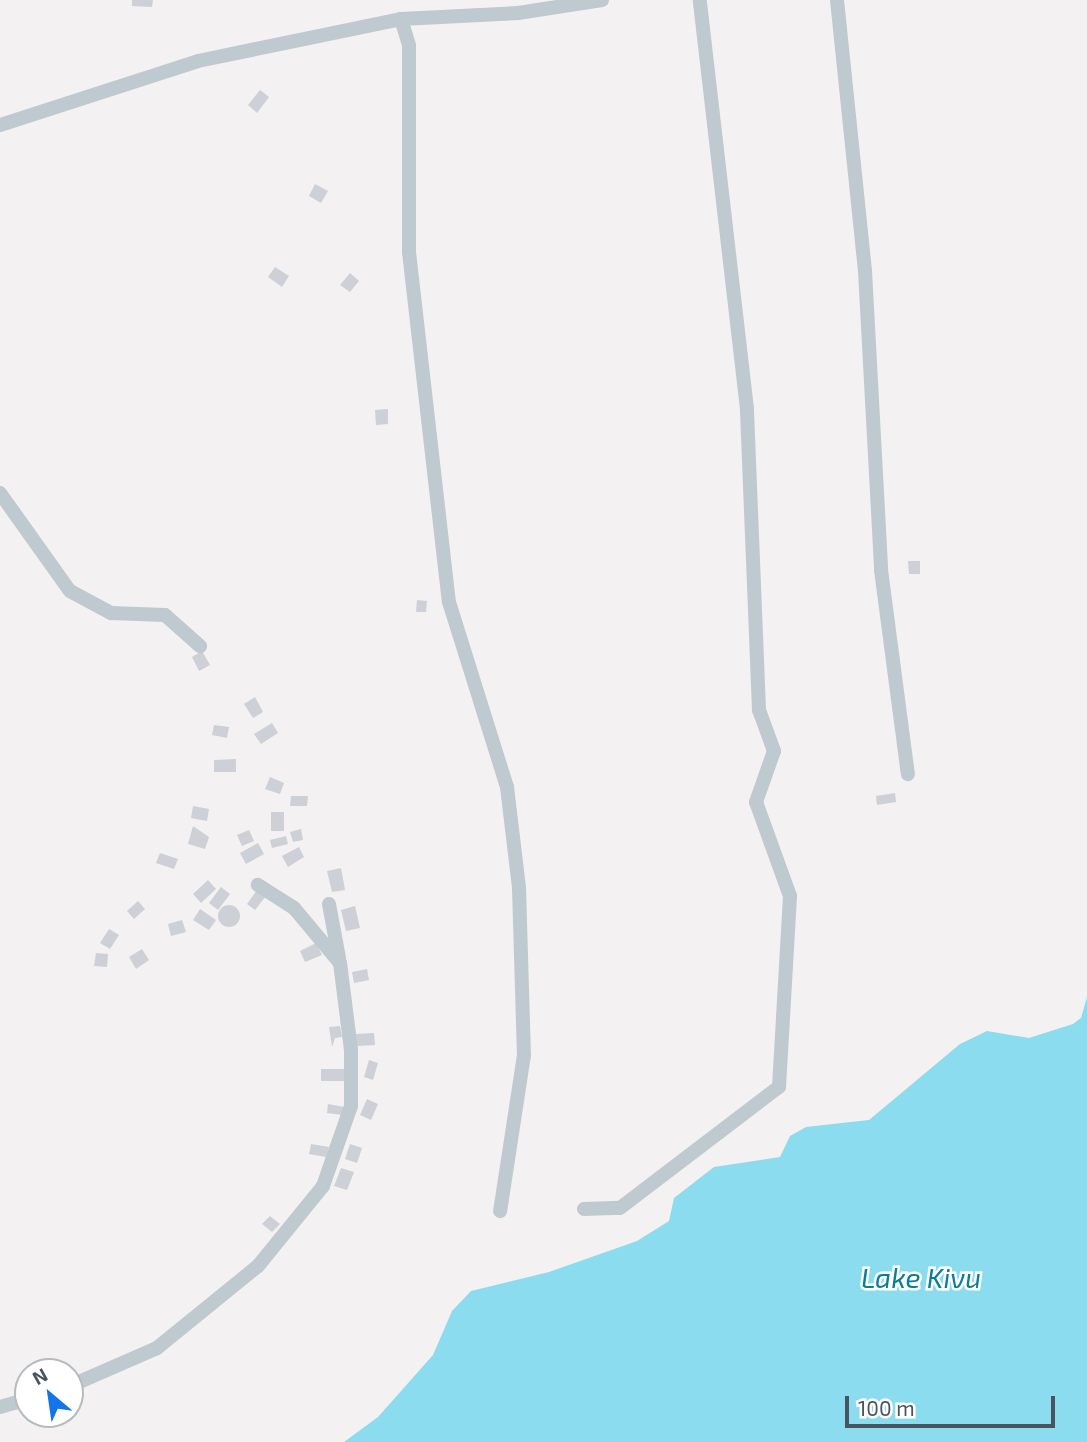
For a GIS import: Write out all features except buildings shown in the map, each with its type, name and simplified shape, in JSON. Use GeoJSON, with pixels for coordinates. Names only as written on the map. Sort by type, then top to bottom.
{"type":"FeatureCollection","features":[{"type":"Feature","properties":{"kind":"street"},"geometry":{"type":"LineString","coordinates":[[0,125],[198,61],[401,19],[518,13],[602,0]]}},
{"type":"Feature","properties":{"kind":"street"},"geometry":{"type":"LineString","coordinates":[[583,1209],[620,1208],[779,1087],[790,896],[756,802],[774,751],[759,710],[747,409],[712,62],[700,0]]}},
{"type":"Feature","properties":{"kind":"street"},"geometry":{"type":"LineString","coordinates":[[837,0],[865,271],[881,570],[908,774]]}},
{"type":"Feature","properties":{"kind":"street"},"geometry":{"type":"LineString","coordinates":[[401,19],[409,46],[409,252],[449,602],[507,787],[519,888],[524,1055],[500,1211]]}},
{"type":"Feature","properties":{"kind":"street"},"geometry":{"type":"LineString","coordinates":[[0,493],[70,590],[111,613],[165,615],[200,646]]}},
{"type":"Feature","properties":{"kind":"street"},"geometry":{"type":"LineString","coordinates":[[258,885],[294,908],[340,963]]}},
{"type":"Feature","properties":{"kind":"street"},"geometry":{"type":"LineString","coordinates":[[84,1380],[157,1348],[258,1265],[323,1186],[351,1106],[351,1050],[329,904]]}},
{"type":"Feature","properties":{"kind":"water","name":"Lake Kivu"},"geometry":{"type":"Polygon","coordinates":[[[1087,997],[1087,1442],[344,1442],[378,1417],[433,1355],[452,1311],[471,1291],[549,1272],[637,1241],[669,1221],[674,1198],[714,1167],[780,1157],[790,1136],[806,1127],[869,1120],[960,1044],[987,1031],[1029,1038],[1073,1024],[1081,1018],[1087,997]]]}}]}
